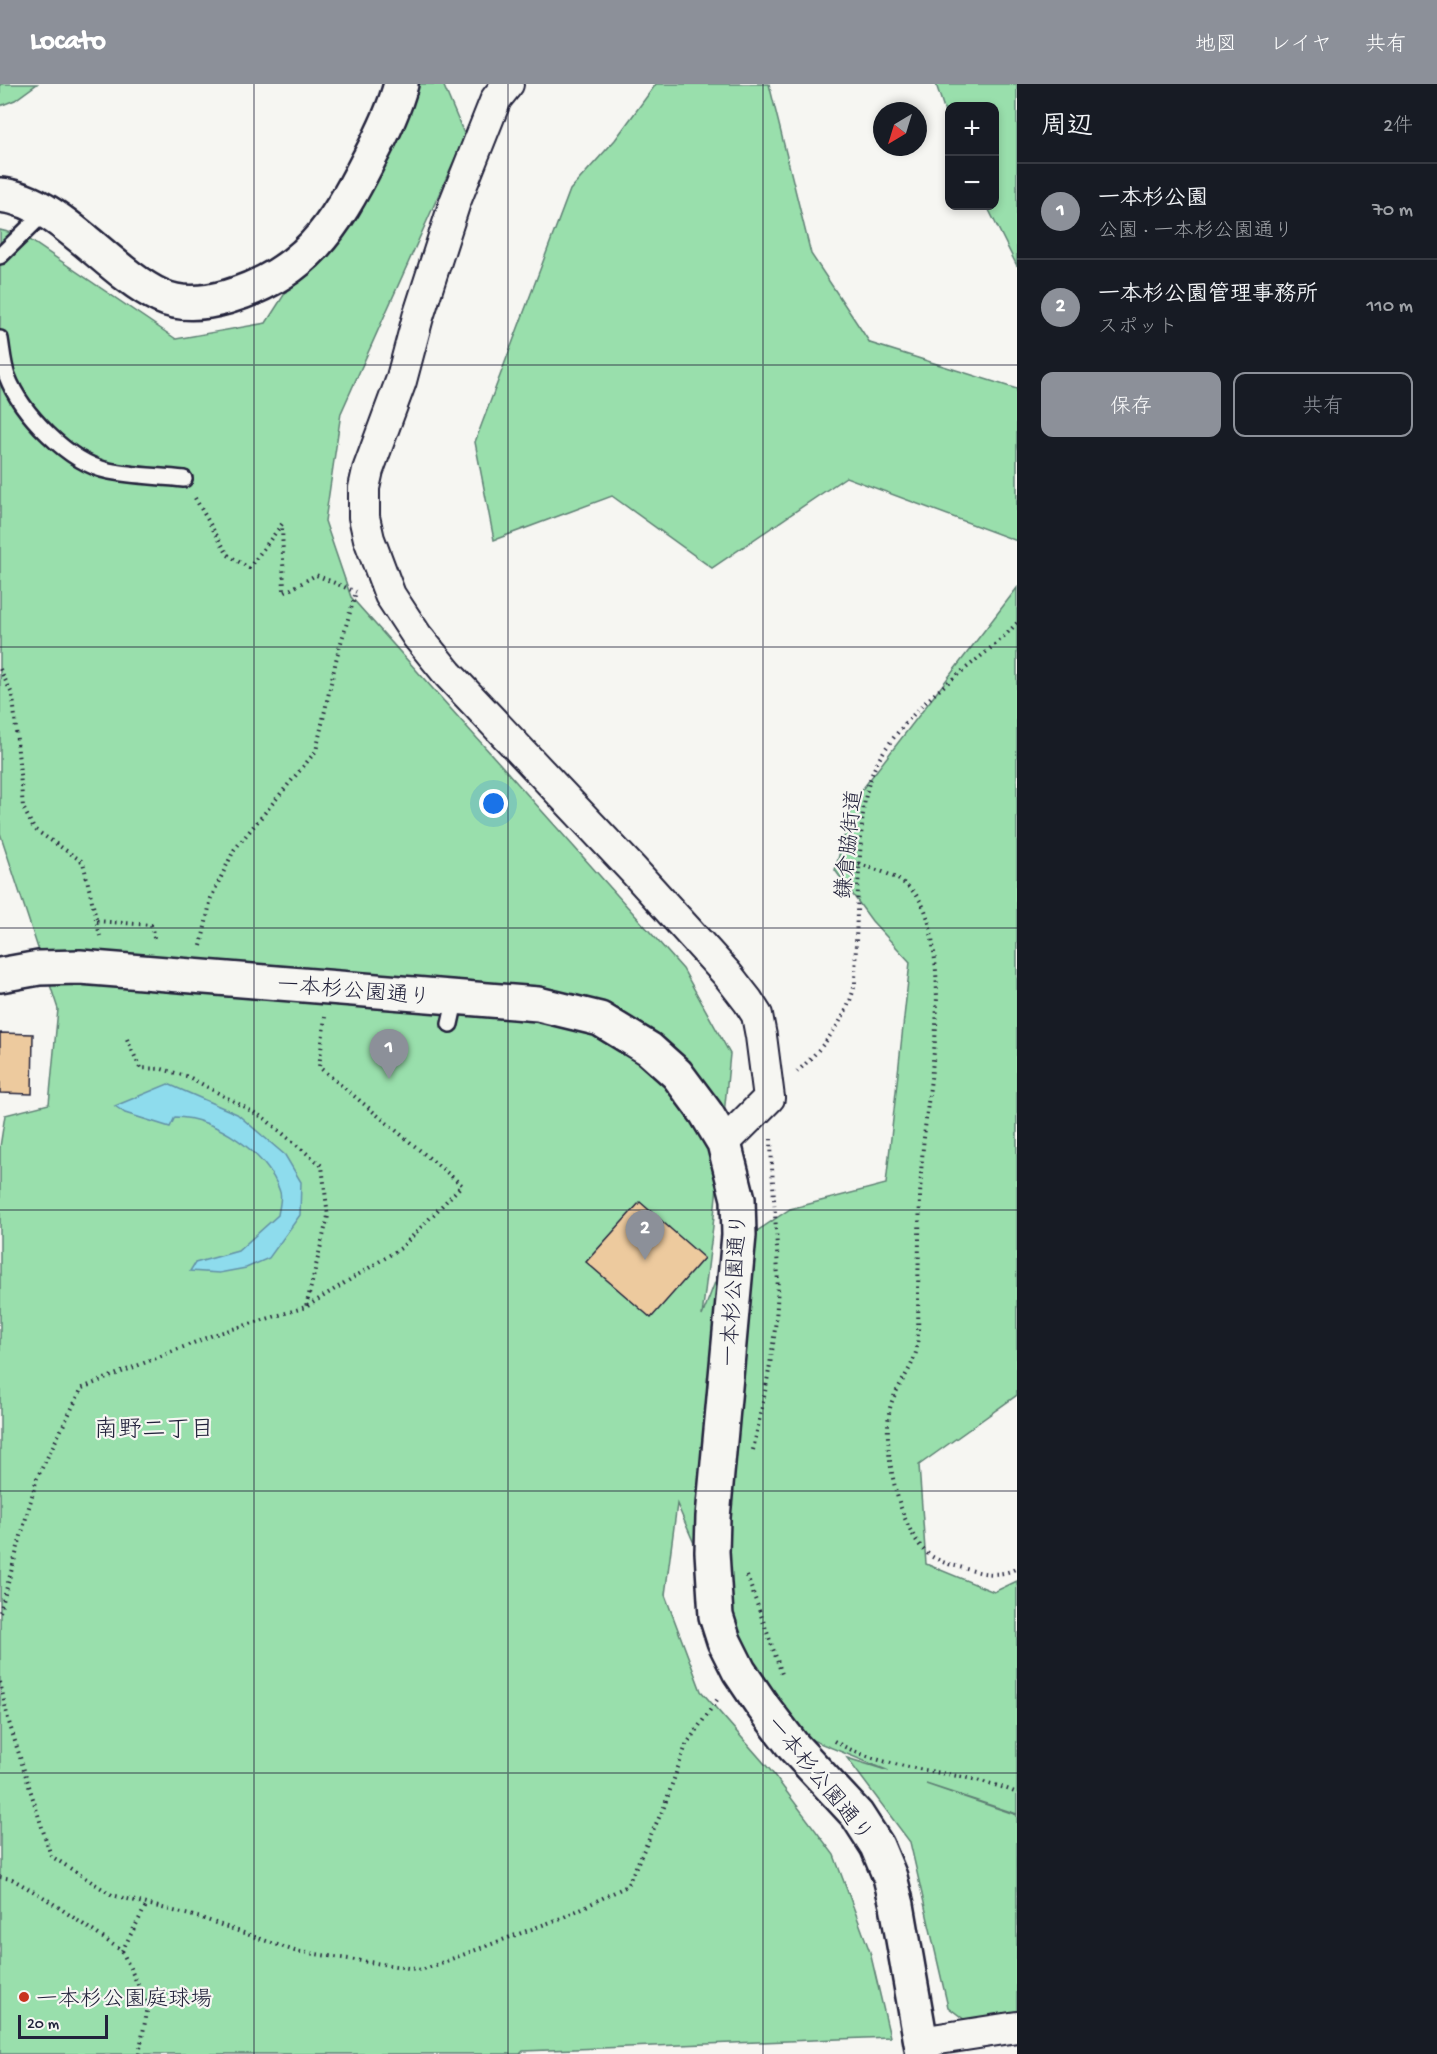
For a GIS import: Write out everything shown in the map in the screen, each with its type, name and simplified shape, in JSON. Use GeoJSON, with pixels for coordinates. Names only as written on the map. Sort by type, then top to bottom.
{"type":"FeatureCollection","features":[{"type":"Feature","properties":{"kind":"street"},"geometry":{"type":"LineString","coordinates":[[0,195],[25,201],[46,211],[117,268],[162,297],[179,302],[215,301],[253,289],[271,280],[315,246],[331,227],[353,191],[390,119],[401,84]]}},
{"type":"Feature","properties":{"kind":"street"},"geometry":{"type":"LineString","coordinates":[[508,84],[496,99],[455,202],[400,381],[368,470],[364,488],[364,517],[369,538],[390,595],[417,636],[448,674],[727,974],[757,1015],[769,1098],[724,1143]]}},
{"type":"Feature","properties":{"kind":"street","name":"一本杉公園通り"},"geometry":{"type":"LineString","coordinates":[[0,975],[39,968],[80,967],[453,1010],[538,1004],[600,1018],[649,1049],[677,1074],[706,1113],[724,1143],[733,1171],[738,1199],[739,1235],[713,1517],[712,1552],[716,1616],[724,1641],[739,1671],[764,1708],[793,1746],[857,1815],[877,1846],[890,1877],[897,1905],[922,2048]]}},
{"type":"Feature","properties":{"kind":"street"},"geometry":{"type":"LineString","coordinates":[[922,2048],[1017,2027]]}},
{"type":"Feature","properties":{"kind":"lane"},"geometry":{"type":"LineString","coordinates":[[0,256],[46,211]]}},
{"type":"Feature","properties":{"kind":"lane"},"geometry":{"type":"LineString","coordinates":[[0,339],[7,375],[22,404],[48,434],[75,456],[107,471],[184,479]]}},
{"type":"Feature","properties":{"kind":"path"},"geometry":{"type":"LineString","coordinates":[[184,479],[228,555],[249,568],[282,524],[284,593],[316,575],[356,592]]}},
{"type":"Feature","properties":{"kind":"path"},"geometry":{"type":"LineString","coordinates":[[200,953],[211,898],[234,850],[316,751],[337,656],[369,538]]}},
{"type":"Feature","properties":{"kind":"path","name":"鎌倉脇街道"},"geometry":{"type":"LineString","coordinates":[[769,1098],[822,1046],[838,1025],[853,996],[862,813],[876,765],[890,743],[914,714],[933,695],[993,646],[1017,622]]}},
{"type":"Feature","properties":{"kind":"path"},"geometry":{"type":"LineString","coordinates":[[0,669],[13,696],[23,807],[34,829],[84,862],[100,936]]}},
{"type":"Feature","properties":{"kind":"path"},"geometry":{"type":"LineString","coordinates":[[859,864],[894,875],[918,897],[925,909],[932,932],[936,967],[934,1055],[925,1117],[921,1173],[917,1349],[890,1408],[888,1445],[892,1475],[904,1515],[917,1542],[926,1552],[949,1564],[988,1574],[1009,1573],[1017,1568]]}},
{"type":"Feature","properties":{"kind":"path"},"geometry":{"type":"LineString","coordinates":[[97,921],[151,925],[157,952]]}},
{"type":"Feature","properties":{"kind":"path"},"geometry":{"type":"LineString","coordinates":[[0,1612],[37,1478],[82,1388],[213,1335],[306,1307],[400,1248],[462,1185],[319,1067],[326,1008]]}},
{"type":"Feature","properties":{"kind":"path"},"geometry":{"type":"LineString","coordinates":[[127,1039],[140,1068],[162,1069],[189,1077],[264,1118],[322,1166],[328,1216],[306,1307]]}},
{"type":"Feature","properties":{"kind":"path"},"geometry":{"type":"LineString","coordinates":[[751,1461],[765,1396],[777,1305],[777,1226],[769,1098]]}},
{"type":"Feature","properties":{"kind":"path"},"geometry":{"type":"LineString","coordinates":[[746,1573],[785,1683]]}},
{"type":"Feature","properties":{"kind":"path"},"geometry":{"type":"LineString","coordinates":[[0,1682],[8,1719],[51,1856],[112,1895],[201,1918],[295,1951],[422,1970],[564,1917],[627,1886],[664,1807],[686,1745],[722,1693]]}},
{"type":"Feature","properties":{"kind":"path"},"geometry":{"type":"LineString","coordinates":[[831,1740],[877,1759],[999,1785],[1017,1793]]}},
{"type":"Feature","properties":{"kind":"path"},"geometry":{"type":"LineString","coordinates":[[0,1877],[12,1879],[45,1898],[122,1950],[148,2006],[139,2054]]}},
{"type":"Feature","properties":{"kind":"path"},"geometry":{"type":"LineString","coordinates":[[122,1950],[147,1904]]}},
{"type":"Feature","properties":{"kind":"green space"},"geometry":{"type":"Polygon","coordinates":[[[0,84],[37,84],[15,100],[0,106],[0,84]]]}},
{"type":"Feature","properties":{"kind":"green space"},"geometry":{"type":"Polygon","coordinates":[[[419,84],[443,84],[465,136],[341,413],[325,521],[351,597],[683,969],[730,1054],[702,1316],[727,1251],[790,1209],[886,1184],[910,962],[872,921],[835,870],[854,800],[1017,588],[1017,1395],[919,1465],[926,1564],[994,1592],[1017,1581],[1017,1814],[926,1784],[1017,1815],[1017,2012],[965,2020],[948,2007],[910,1842],[847,1758],[889,1771],[802,1736],[750,1673],[677,1504],[665,1595],[701,1691],[771,1771],[834,1855],[870,1952],[890,2037],[523,2051],[520,2054],[0,2054],[0,1147],[5,1115],[49,1104],[58,1009],[0,833],[0,230],[24,236],[176,339],[266,323],[419,84]]]}},
{"type":"Feature","properties":{"kind":"green space"},"geometry":{"type":"Polygon","coordinates":[[[656,84],[769,84],[811,254],[870,343],[1017,389],[1017,541],[846,477],[712,568],[612,496],[494,540],[475,442],[570,190],[615,140],[656,84]]]}},
{"type":"Feature","properties":{"kind":"green space"},"geometry":{"type":"Polygon","coordinates":[[[936,84],[1017,84],[1017,266],[989,210],[999,210],[999,102],[945,102],[945,112],[936,84]]]}},
{"type":"Feature","properties":{"kind":"water"},"geometry":{"type":"Polygon","coordinates":[[[168,1084],[237,1114],[285,1155],[301,1182],[300,1215],[269,1258],[246,1268],[219,1273],[190,1271],[195,1263],[238,1251],[278,1215],[281,1194],[264,1164],[252,1151],[222,1130],[206,1123],[175,1117],[170,1127],[125,1113],[115,1106],[168,1084]]]}},
{"type":"Feature","properties":{"kind":"building"},"geometry":{"type":"Polygon","coordinates":[[[0,1033],[33,1034],[32,1094],[0,1093],[0,1033]]]}},
{"type":"Feature","properties":{"kind":"building"},"geometry":{"type":"Polygon","coordinates":[[[640,1202],[704,1258],[651,1318],[586,1262],[640,1202]]]}},
{"type":"Feature","properties":{"kind":"place","name":"一本杉公園"},"geometry":{"type":"Point","coordinates":[389,1079]}},
{"type":"Feature","properties":{"kind":"place","name":"一本杉公園管理事務所"},"geometry":{"type":"Point","coordinates":[645,1260]}},
{"type":"Feature","properties":{"kind":"place","name":"一本杉公園庭球場"},"geometry":{"type":"Point","coordinates":[24,1997]}},
{"type":"Feature","properties":{"kind":"district","name":"南野二丁目"},"geometry":{"type":"Point","coordinates":[154,1428]}}]}
